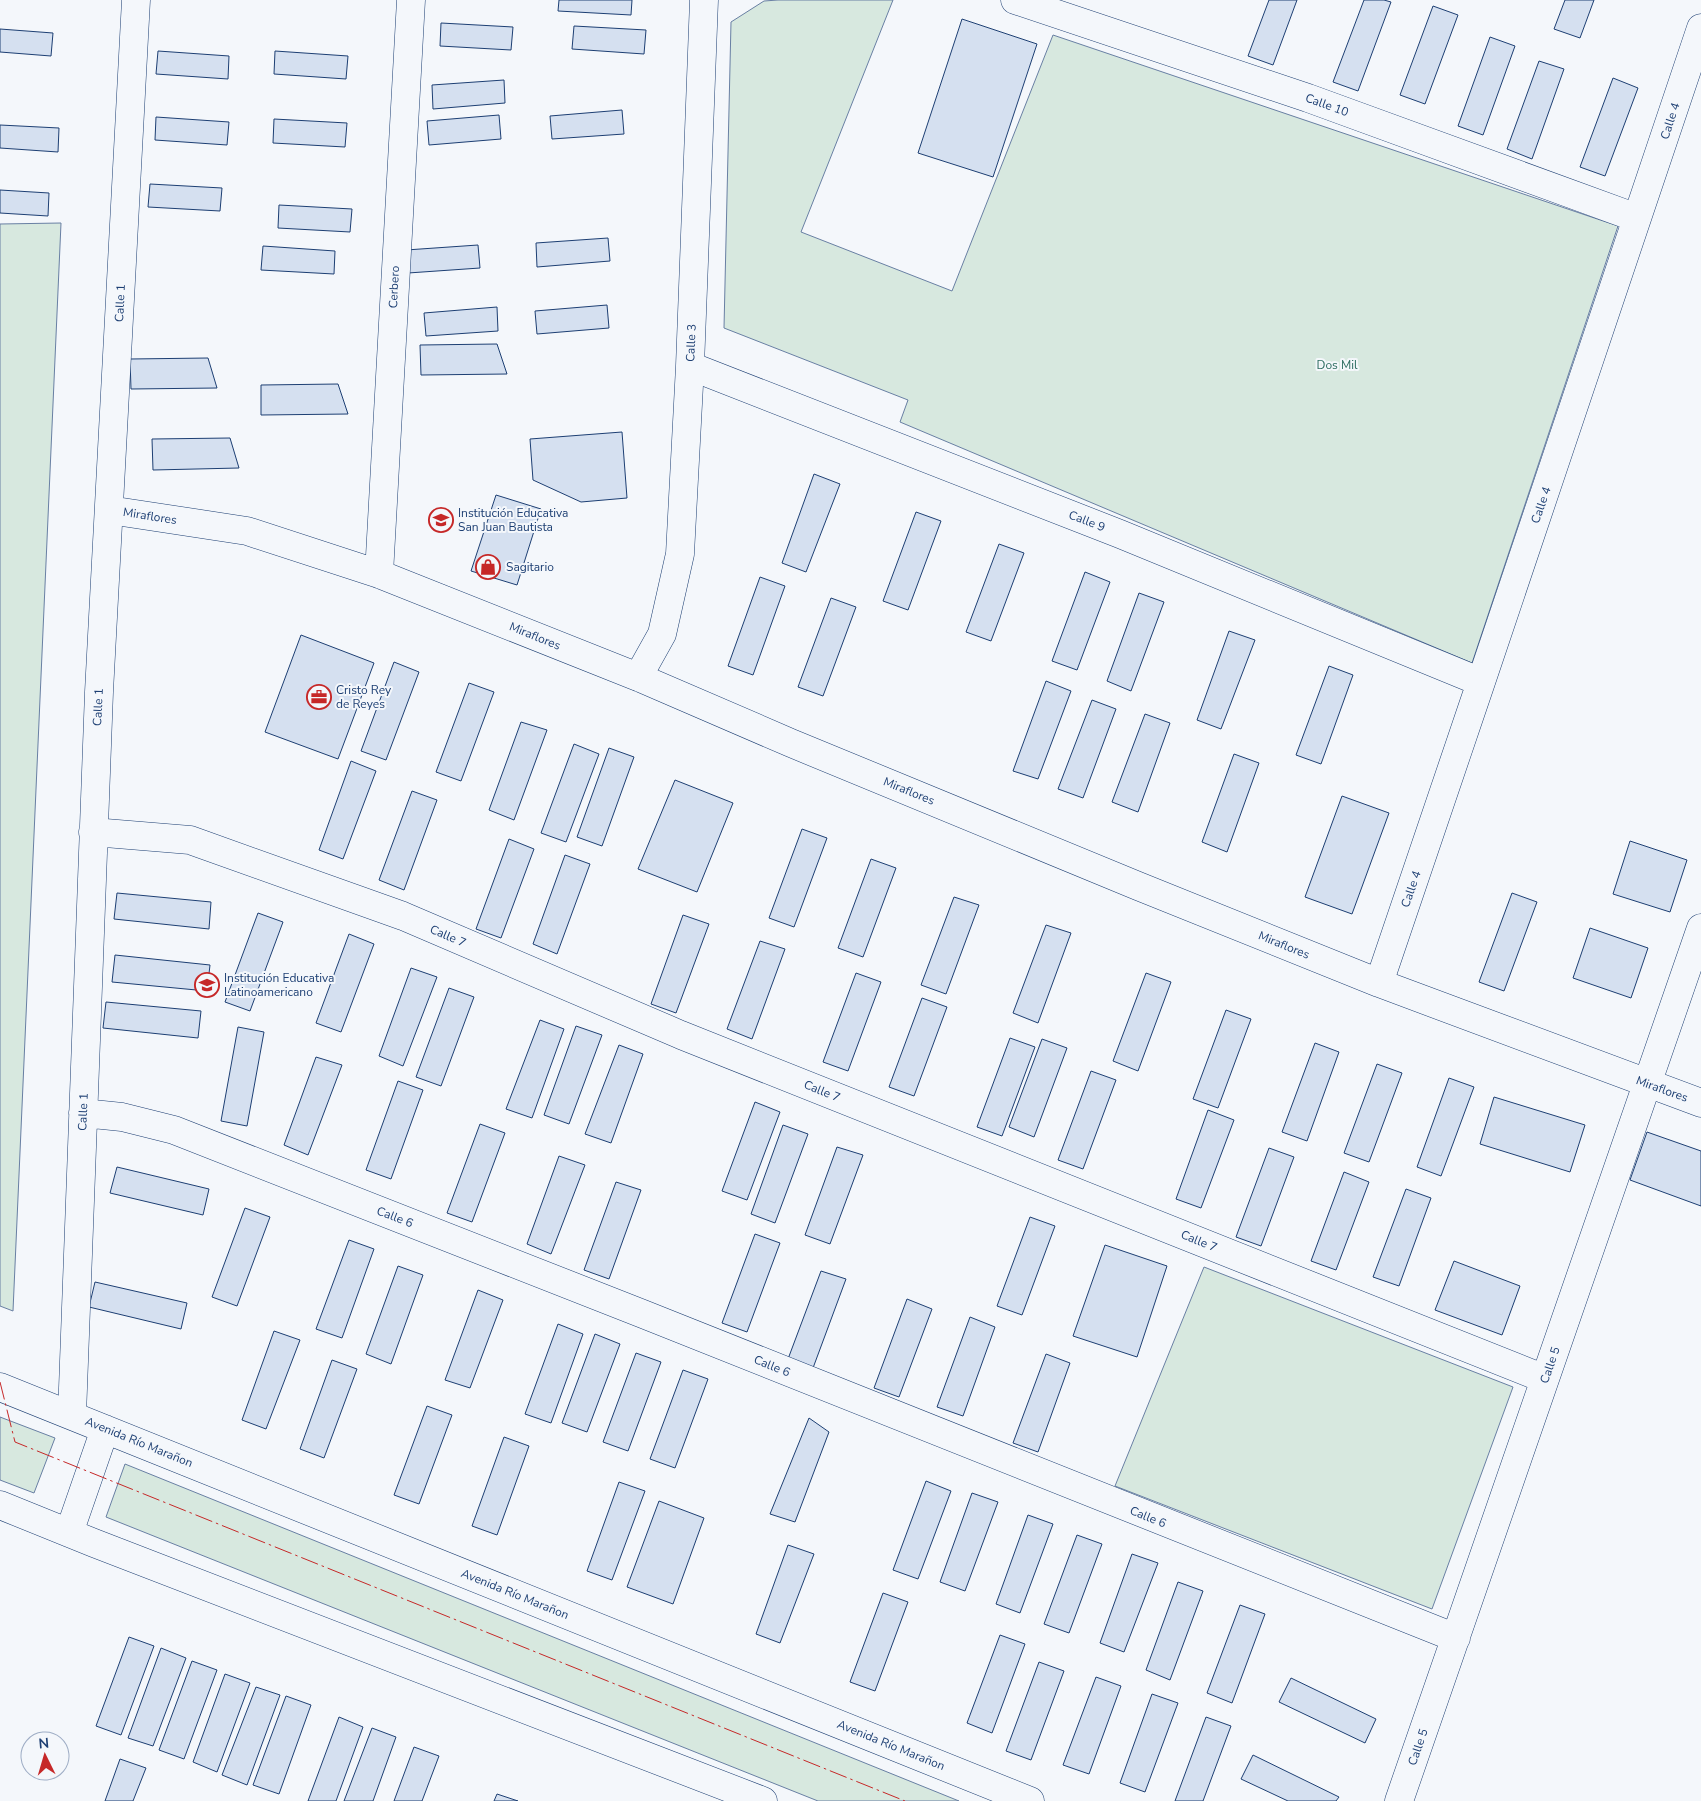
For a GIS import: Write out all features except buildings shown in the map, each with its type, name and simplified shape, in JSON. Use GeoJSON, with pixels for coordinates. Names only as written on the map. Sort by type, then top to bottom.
{"type":"FeatureCollection","features":[{"type":"Feature","properties":{"kind":"street","name":"Calle 1"},"geometry":{"type":"LineString","coordinates":[[72,1415],[93,832],[108,510],[136,0]]}},
{"type":"Feature","properties":{"kind":"street","name":"Cerbero"},"geometry":{"type":"LineString","coordinates":[[379,574],[411,0]]}},
{"type":"Feature","properties":{"kind":"street","name":"Calle 3"},"geometry":{"type":"LineString","coordinates":[[638,677],[662,634],[680,554],[690,366],[704,0]]}},
{"type":"Feature","properties":{"kind":"street","name":"Calle 10"},"geometry":{"type":"LineString","coordinates":[[1015,0],[1308,98],[1638,218]]}},
{"type":"Feature","properties":{"kind":"street","name":"Calle 4"},"geometry":{"type":"LineString","coordinates":[[1378,983],[1701,28]]}},
{"type":"Feature","properties":{"kind":"street","name":"Calle 9"},"geometry":{"type":"LineString","coordinates":[[690,366],[1120,534],[1481,682]]}},
{"type":"Feature","properties":{"kind":"street","name":"Miraflores"},"geometry":{"type":"LineString","coordinates":[[108,510],[247,531],[379,574],[638,677],[791,743],[1378,983],[1701,1103]]}},
{"type":"Feature","properties":{"kind":"street","name":"Calle 7"},"geometry":{"type":"LineString","coordinates":[[93,832],[190,840],[403,916],[681,1035],[1545,1379]]}},
{"type":"Feature","properties":{"kind":"street","name":"Calle 5"},"geometry":{"type":"LineString","coordinates":[[1399,1801],[1701,928]]}},
{"type":"Feature","properties":{"kind":"street","name":"Calle 6"},"geometry":{"type":"LineString","coordinates":[[83,1113],[122,1117],[174,1130],[600,1297],[1456,1638]]}},
{"type":"Feature","properties":{"kind":"street","name":"Avenida Río Marañon"},"geometry":{"type":"LineString","coordinates":[[0,1386],[1030,1801]]}},
{"type":"Feature","properties":{"kind":"street"},"geometry":{"type":"LineString","coordinates":[[69,1533],[105,1429]]}},
{"type":"Feature","properties":{"kind":"street"},"geometry":{"type":"LineString","coordinates":[[0,1506],[763,1801]]}},
{"type":"Feature","properties":{"kind":"green space","name":"Dos Mil"},"geometry":{"type":"Polygon","coordinates":[[[893,0],[801,232],[952,291],[1053,35],[1618,226],[1472,663],[900,422],[908,400],[724,328],[731,22],[764,1],[893,0]]]}},
{"type":"Feature","properties":{"kind":"green space"},"geometry":{"type":"Polygon","coordinates":[[[61,223],[13,1311],[0,1306],[0,224],[61,223]]]}},
{"type":"Feature","properties":{"kind":"green space"},"geometry":{"type":"Polygon","coordinates":[[[1204,1267],[1513,1387],[1432,1609],[1115,1486],[1204,1267]]]}},
{"type":"Feature","properties":{"kind":"green space"},"geometry":{"type":"Polygon","coordinates":[[[0,1417],[55,1438],[34,1493],[0,1480],[0,1417]]]}},
{"type":"Feature","properties":{"kind":"green space"},"geometry":{"type":"Polygon","coordinates":[[[125,1464],[959,1801],[818,1801],[106,1517],[125,1464]]]}},
{"type":"Feature","properties":{"kind":"power"},"geometry":{"type":"LineString","coordinates":[[0,1382],[15,1442],[905,1801]]}},
{"type":"Feature","properties":{"kind":"place","name":"Institución Educativa San Juan Bautista"},"geometry":{"type":"Point","coordinates":[441,520]}},
{"type":"Feature","properties":{"kind":"place","name":"Sagitario"},"geometry":{"type":"Point","coordinates":[488,567]}},
{"type":"Feature","properties":{"kind":"place","name":"Cristo Rey de Reyes"},"geometry":{"type":"Point","coordinates":[319,697]}},
{"type":"Feature","properties":{"kind":"place","name":"Institución Educativa Latinoamericano"},"geometry":{"type":"Point","coordinates":[207,985]}}]}
